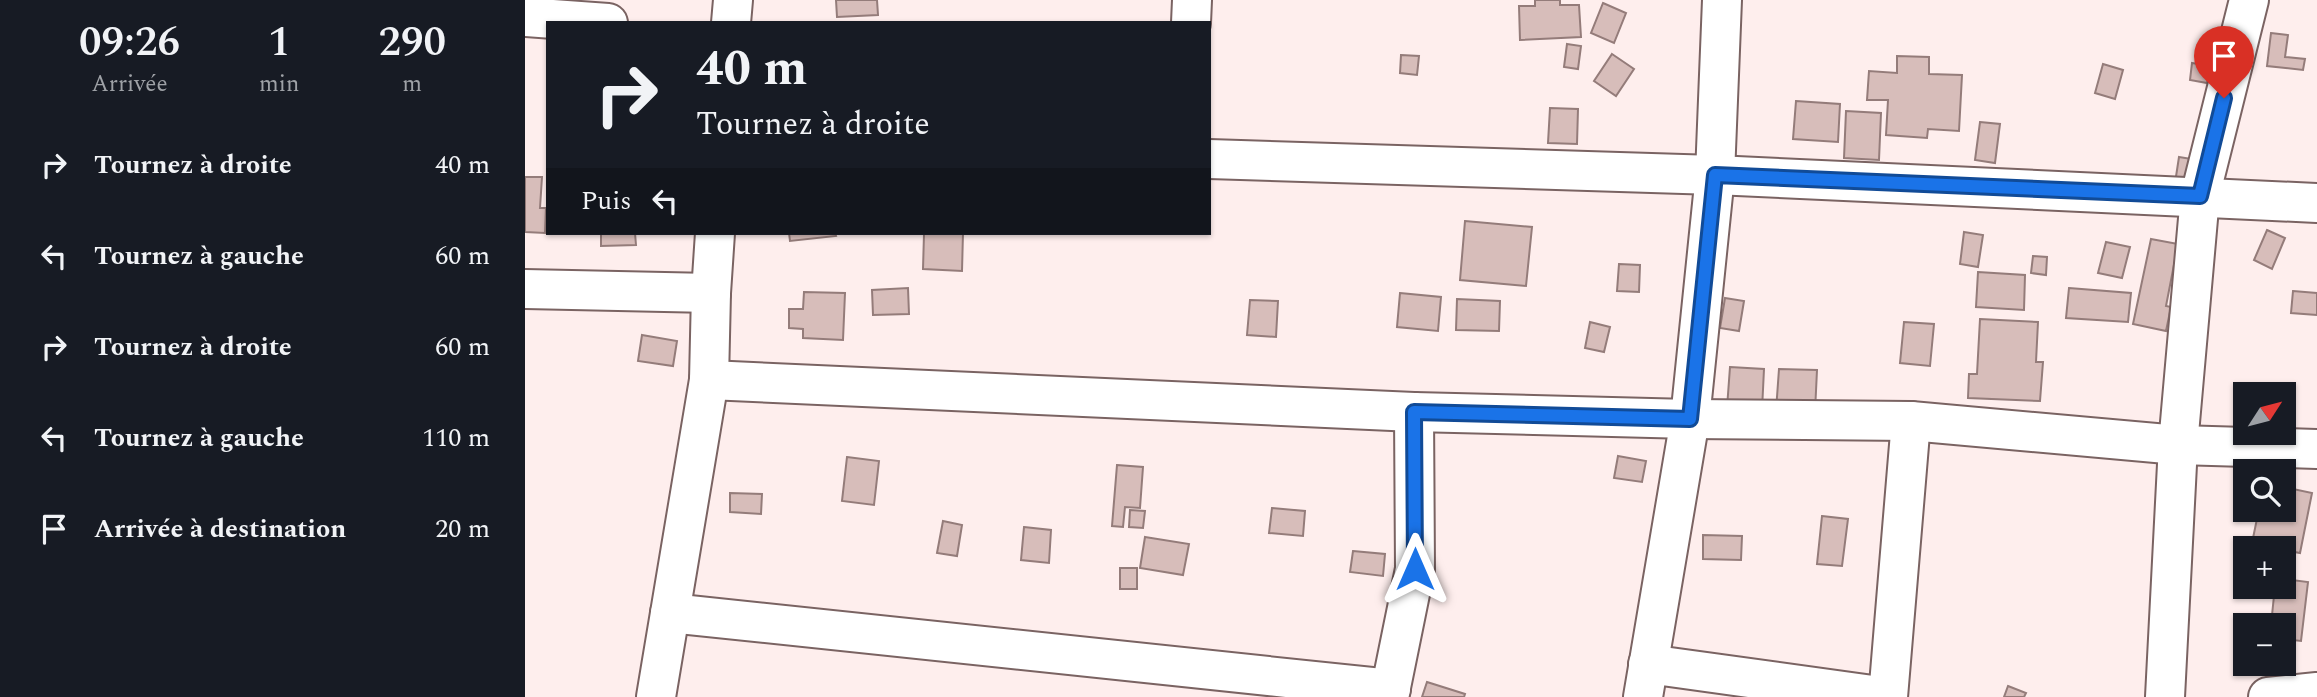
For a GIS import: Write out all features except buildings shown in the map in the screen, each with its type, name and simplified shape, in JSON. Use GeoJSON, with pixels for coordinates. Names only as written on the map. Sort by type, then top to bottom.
{"type":"FeatureCollection","features":[{"type":"Feature","properties":{"kind":"street"},"geometry":{"type":"LineString","coordinates":[[731,21],[733,0]]}},
{"type":"Feature","properties":{"kind":"street"},"geometry":{"type":"LineString","coordinates":[[1191,21],[1192,0]]}},
{"type":"Feature","properties":{"kind":"street"},"geometry":{"type":"LineString","coordinates":[[1722,0],[1715,175],[1690,419],[1645,680],[1887,697],[1911,421]]}},
{"type":"Feature","properties":{"kind":"street"},"geometry":{"type":"LineString","coordinates":[[2165,697],[2178,445],[2200,196],[2249,0]]}},
{"type":"Feature","properties":{"kind":"street"},"geometry":{"type":"LineString","coordinates":[[525,17],[580,21]]}},
{"type":"Feature","properties":{"kind":"street"},"geometry":{"type":"LineString","coordinates":[[1211,159],[1715,175],[2317,203]]}},
{"type":"Feature","properties":{"kind":"street"},"geometry":{"type":"LineString","coordinates":[[656,697],[709,380],[715,235]]}},
{"type":"Feature","properties":{"kind":"street"},"geometry":{"type":"LineString","coordinates":[[525,289],[711,293]]}},
{"type":"Feature","properties":{"kind":"street"},"geometry":{"type":"LineString","coordinates":[[709,380],[1414,412],[1911,421],[2178,445],[2317,449]]}},
{"type":"Feature","properties":{"kind":"street"},"geometry":{"type":"LineString","coordinates":[[670,613],[1390,693],[1415,569],[1414,412]]}},
{"type":"Feature","properties":{"kind":"street"},"geometry":{"type":"LineString","coordinates":[[2269,697],[2317,692]]}},
{"type":"Feature","properties":{"kind":"route"},"geometry":{"type":"LineString","coordinates":[[1415,569],[1414,412],[1690,419],[1715,175],[2200,196],[2224,98]]}}]}
